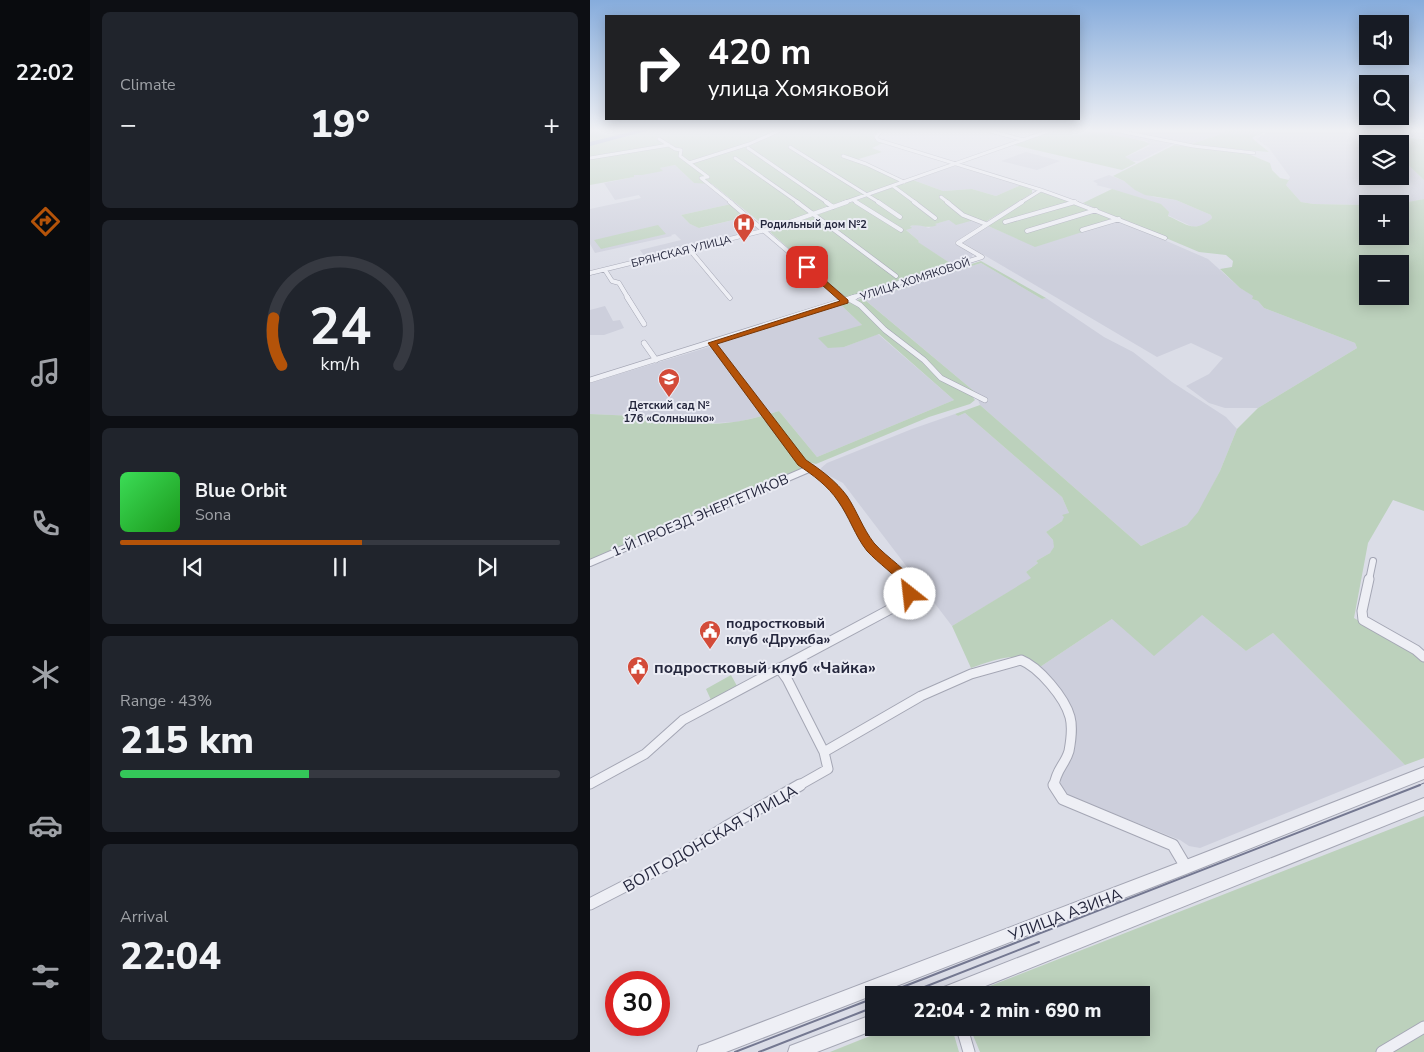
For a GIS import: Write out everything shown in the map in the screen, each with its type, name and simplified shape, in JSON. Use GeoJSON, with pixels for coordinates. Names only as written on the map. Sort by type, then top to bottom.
{"type":"FeatureCollection","features":[{"type":"Feature","properties":{"kind":"street"},"geometry":{"type":"LineString","coordinates":[[701,178],[848,300],[924,360],[941,378],[984,400]]}},
{"type":"Feature","properties":{"kind":"street"},"geometry":{"type":"LineString","coordinates":[[763,178],[896,276]]}},
{"type":"Feature","properties":{"kind":"street"},"geometry":{"type":"LineString","coordinates":[[791,178],[833,207]]}},
{"type":"Feature","properties":{"kind":"street"},"geometry":{"type":"LineString","coordinates":[[841,178],[868,194],[900,218]]}},
{"type":"Feature","properties":{"kind":"street"},"geometry":{"type":"LineString","coordinates":[[896,178],[904,182]]}},
{"type":"Feature","properties":{"kind":"street","name":"БРЯНСКАЯ УЛИЦА"},"geometry":{"type":"LineString","coordinates":[[590,273],[765,231],[915,178]]}},
{"type":"Feature","properties":{"kind":"street"},"geometry":{"type":"LineString","coordinates":[[1004,178],[1097,210],[1165,238]]}},
{"type":"Feature","properties":{"kind":"street"},"geometry":{"type":"LineString","coordinates":[[893,186],[934,218]]}},
{"type":"Feature","properties":{"kind":"street"},"geometry":{"type":"LineString","coordinates":[[941,197],[963,215],[986,224],[1041,190]]}},
{"type":"Feature","properties":{"kind":"street"},"geometry":{"type":"LineString","coordinates":[[853,200],[901,230]]}},
{"type":"Feature","properties":{"kind":"street"},"geometry":{"type":"LineString","coordinates":[[1005,222],[1075,202]]}},
{"type":"Feature","properties":{"kind":"street"},"geometry":{"type":"LineString","coordinates":[[1027,231],[1097,210]]}},
{"type":"Feature","properties":{"kind":"street"},"geometry":{"type":"LineString","coordinates":[[1082,230],[1119,219]]}},
{"type":"Feature","properties":{"kind":"street","name":"УЛИЦА ХОМЯКОВОЙ"},"geometry":{"type":"LineString","coordinates":[[590,380],[982,257],[958,243],[986,224]]}},
{"type":"Feature","properties":{"kind":"street"},"geometry":{"type":"LineString","coordinates":[[689,249],[730,298]]}},
{"type":"Feature","properties":{"kind":"street"},"geometry":{"type":"LineString","coordinates":[[605,270],[612,281],[619,283],[644,324]]}},
{"type":"Feature","properties":{"kind":"street"},"geometry":{"type":"LineString","coordinates":[[644,343],[656,360]]}},
{"type":"Feature","properties":{"kind":"street"},"geometry":{"type":"LineString","coordinates":[[590,784],[645,754],[682,720],[900,604],[910,594],[912,588],[905,578],[890,567],[870,546],[842,497],[820,474],[802,463],[712,343]]}},
{"type":"Feature","properties":{"kind":"street","name":"1-Й ПРОЕЗД ЭНЕРГЕТИКОВ"},"geometry":{"type":"LineString","coordinates":[[590,563],[811,468]]}},
{"type":"Feature","properties":{"kind":"street"},"geometry":{"type":"LineString","coordinates":[[1373,561],[1362,611],[1362,620],[1416,650],[1424,657]]}},
{"type":"Feature","properties":{"kind":"street"},"geometry":{"type":"LineString","coordinates":[[780,668],[824,752],[921,696],[971,674],[1021,660],[1029,663],[1057,691],[1070,716],[1072,735],[1068,754],[1054,775],[1054,786],[1064,799],[1173,845],[1186,867]]}},
{"type":"Feature","properties":{"kind":"street","name":"ВОЛГОДОНСКАЯ УЛИЦА"},"geometry":{"type":"LineString","coordinates":[[590,904],[664,866],[726,827],[828,769],[824,752]]}},
{"type":"Feature","properties":{"kind":"street","name":"УЛИЦА АЗИНА"},"geometry":{"type":"LineString","coordinates":[[705,1052],[1186,867],[1424,773]]}},
{"type":"Feature","properties":{"kind":"street","name":"УЛИЦА АЗИНА"},"geometry":{"type":"LineString","coordinates":[[969,986],[1424,804]]}},
{"type":"Feature","properties":{"kind":"street"},"geometry":{"type":"LineString","coordinates":[[796,1052],[865,1025]]}},
{"type":"Feature","properties":{"kind":"street"},"geometry":{"type":"LineString","coordinates":[[1382,1052],[1424,1027]]}},
{"type":"Feature","properties":{"kind":"street"},"geometry":{"type":"LineString","coordinates":[[964,1036],[969,1052]]}},
{"type":"Feature","properties":{"kind":"shaded area"},"geometry":{"type":"Polygon","coordinates":[[[629,178],[689,178],[694,183],[705,182],[731,204],[681,215],[690,224],[700,228],[746,217],[761,229],[646,258],[640,250],[681,240],[675,234],[595,253],[590,244],[590,209],[641,198],[639,195],[615,200],[604,183],[629,178]]]}},
{"type":"Feature","properties":{"kind":"shaded area"},"geometry":{"type":"Polygon","coordinates":[[[919,178],[999,178],[1021,185],[996,196],[972,189],[943,191],[913,180],[919,178]]]}},
{"type":"Feature","properties":{"kind":"shaded area"},"geometry":{"type":"Polygon","coordinates":[[[1101,178],[1117,178],[1154,197],[1176,200],[1211,215],[1212,218],[1203,226],[1193,227],[1112,189],[1096,185],[1098,184],[1093,181],[1101,178]]]}},
{"type":"Feature","properties":{"kind":"shaded area"},"geometry":{"type":"Polygon","coordinates":[[[1289,178],[1359,178],[1359,185],[1409,185],[1409,178],[1422,178],[1424,180],[1424,199],[1409,202],[1409,195],[1359,195],[1359,205],[1301,202],[1286,185],[1289,178]]]}},
{"type":"Feature","properties":{"kind":"shaded area"},"geometry":{"type":"Polygon","coordinates":[[[1116,219],[1208,259],[1240,288],[1254,296],[1252,299],[1258,301],[1264,308],[1355,343],[1357,348],[1258,408],[1225,408],[1209,403],[1186,386],[1209,374],[1223,358],[1191,343],[1157,357],[962,242],[986,225],[1035,246],[1113,222],[1116,219]]]}},
{"type":"Feature","properties":{"kind":"shaded area"},"geometry":{"type":"Polygon","coordinates":[[[949,220],[974,220],[982,224],[954,243],[974,253],[971,258],[953,265],[917,242],[919,241],[905,229],[916,224],[929,228],[934,224],[949,220]]]}},
{"type":"Feature","properties":{"kind":"shaded area"},"geometry":{"type":"Polygon","coordinates":[[[981,263],[1042,299],[1046,298],[1104,337],[1133,352],[1172,382],[1226,417],[1237,429],[1220,471],[1199,512],[1187,525],[1141,546],[980,405],[975,392],[864,299],[981,263]]]}},
{"type":"Feature","properties":{"kind":"shaded area"},"geometry":{"type":"Polygon","coordinates":[[[841,305],[862,325],[844,347],[878,334],[954,400],[817,457],[779,411],[769,414],[718,346],[721,343],[841,305]]]}},
{"type":"Feature","properties":{"kind":"shaded area"},"geometry":{"type":"Polygon","coordinates":[[[605,306],[613,321],[620,320],[624,328],[604,335],[590,335],[590,310],[605,306]]]}},
{"type":"Feature","properties":{"kind":"shaded area","name":"Детский сад № 176 «Солнышко»"},"geometry":{"type":"Polygon","coordinates":[[[709,347],[712,348],[762,416],[737,422],[715,423],[689,421],[680,418],[590,414],[590,383],[709,347]]]}},
{"type":"Feature","properties":{"kind":"shaded area"},"geometry":{"type":"Polygon","coordinates":[[[965,413],[1062,497],[1069,513],[1062,521],[1046,532],[1053,540],[1055,547],[1050,553],[1036,561],[1038,563],[1026,572],[1032,578],[952,626],[843,483],[822,472],[821,468],[827,463],[912,429],[955,414],[958,416],[965,413]]]}},
{"type":"Feature","properties":{"kind":"shaded area"},"geometry":{"type":"Polygon","coordinates":[[[1202,615],[1246,651],[1273,633],[1405,765],[1200,848],[1189,846],[1180,840],[1067,795],[1061,784],[1061,776],[1071,756],[1077,736],[1073,711],[1068,701],[1040,667],[1112,619],[1202,615]]]}},
{"type":"Feature","properties":{"kind":"green space"},"geometry":{"type":"Polygon","coordinates":[[[590,178],[628,178],[590,185],[590,178]]]}},
{"type":"Feature","properties":{"kind":"green space"},"geometry":{"type":"Polygon","coordinates":[[[689,178],[894,178],[902,182],[767,228],[712,184],[694,183],[689,178]]]}},
{"type":"Feature","properties":{"kind":"green space"},"geometry":{"type":"Polygon","coordinates":[[[1118,178],[1280,178],[1289,180],[1286,185],[1301,202],[1359,205],[1359,245],[1409,245],[1409,202],[1424,199],[1424,511],[1393,500],[1368,543],[1354,618],[1414,653],[1424,662],[1424,758],[1405,765],[1273,633],[1246,651],[1202,615],[1154,656],[1112,619],[1040,667],[1032,661],[1016,657],[997,660],[971,668],[952,626],[1031,578],[1026,572],[1038,563],[1036,561],[1050,553],[1054,547],[1053,540],[1046,532],[1062,521],[1064,517],[1062,515],[1069,513],[1062,497],[965,413],[958,416],[955,414],[980,405],[1141,546],[1187,525],[1198,512],[1220,471],[1237,429],[1258,408],[1357,348],[1355,343],[1264,308],[1258,301],[1252,299],[1253,296],[1240,288],[1220,269],[1232,267],[1233,261],[1226,255],[1199,252],[1083,203],[1112,189],[1161,204],[1169,212],[1168,216],[1190,226],[1200,226],[1212,218],[1211,215],[1176,200],[1145,195],[1118,178]]]}},
{"type":"Feature","properties":{"kind":"green space"},"geometry":{"type":"Polygon","coordinates":[[[913,180],[943,191],[972,189],[996,196],[1021,185],[1032,190],[1032,193],[982,224],[974,220],[956,225],[949,220],[933,226],[910,226],[912,228],[906,230],[918,242],[953,265],[850,299],[844,297],[770,232],[913,180]]]}},
{"type":"Feature","properties":{"kind":"green space"},"geometry":{"type":"Polygon","coordinates":[[[1044,192],[1116,219],[1114,222],[1035,247],[986,225],[1038,193],[1044,192]]]}},
{"type":"Feature","properties":{"kind":"green space"},"geometry":{"type":"Polygon","coordinates":[[[731,204],[746,217],[699,228],[690,224],[681,215],[731,204]]]}},
{"type":"Feature","properties":{"kind":"green space"},"geometry":{"type":"Polygon","coordinates":[[[658,225],[666,234],[601,249],[594,240],[658,225]]]}},
{"type":"Feature","properties":{"kind":"green space"},"geometry":{"type":"Polygon","coordinates":[[[981,261],[1046,298],[1042,299],[981,263],[865,300],[975,392],[971,395],[975,400],[970,404],[929,417],[816,464],[805,461],[769,414],[779,411],[817,457],[954,400],[879,334],[844,347],[828,348],[818,338],[862,325],[841,305],[981,261]]]}},
{"type":"Feature","properties":{"kind":"green space"},"geometry":{"type":"Polygon","coordinates":[[[590,414],[680,418],[711,424],[742,421],[762,416],[768,421],[802,468],[590,560],[590,414]]]}},
{"type":"Feature","properties":{"kind":"green space"},"geometry":{"type":"Polygon","coordinates":[[[731,675],[737,686],[711,700],[706,689],[731,675]]]}},
{"type":"Feature","properties":{"kind":"green space"},"geometry":{"type":"Polygon","coordinates":[[[1424,816],[1424,1052],[980,1052],[973,1036],[1150,1036],[1150,986],[990,986],[1424,816]]]}},
{"type":"Feature","properties":{"kind":"green space"},"geometry":{"type":"Polygon","coordinates":[[[870,1036],[954,1036],[959,1052],[830,1052],[870,1036]]]}},
{"type":"Feature","properties":{"kind":"tram line"},"geometry":{"type":"LineString","coordinates":[[1417,786],[1424,783]]}},
{"type":"Feature","properties":{"kind":"tram line"},"geometry":{"type":"LineString","coordinates":[[905,986],[1420,785]]}},
{"type":"Feature","properties":{"kind":"tram line"},"geometry":{"type":"LineString","coordinates":[[927,986],[1039,942]]}},
{"type":"Feature","properties":{"kind":"tram line"},"geometry":{"type":"LineString","coordinates":[[735,1052],[865,1001]]}},
{"type":"Feature","properties":{"kind":"tram line"},"geometry":{"type":"LineString","coordinates":[[759,1052],[865,1011]]}},
{"type":"Feature","properties":{"kind":"place","name":"Родильный дом №2"},"geometry":{"type":"Point","coordinates":[744,243]}},
{"type":"Feature","properties":{"kind":"place","name":"Детский сад № 176 «Солнышко»"},"geometry":{"type":"Point","coordinates":[669,398]}},
{"type":"Feature","properties":{"kind":"place","name":"подростковый клуб «Дружба»"},"geometry":{"type":"Point","coordinates":[710,650]}},
{"type":"Feature","properties":{"kind":"place","name":"подростковый клуб «Чайка»"},"geometry":{"type":"Point","coordinates":[638,686]}},
{"type":"Feature","properties":{"kind":"route"},"geometry":{"type":"LineString","coordinates":[[807,267],[846,301],[712,343],[802,463],[820,474],[842,497],[870,546],[890,567],[905,578],[912,588],[910,594]]}}]}
